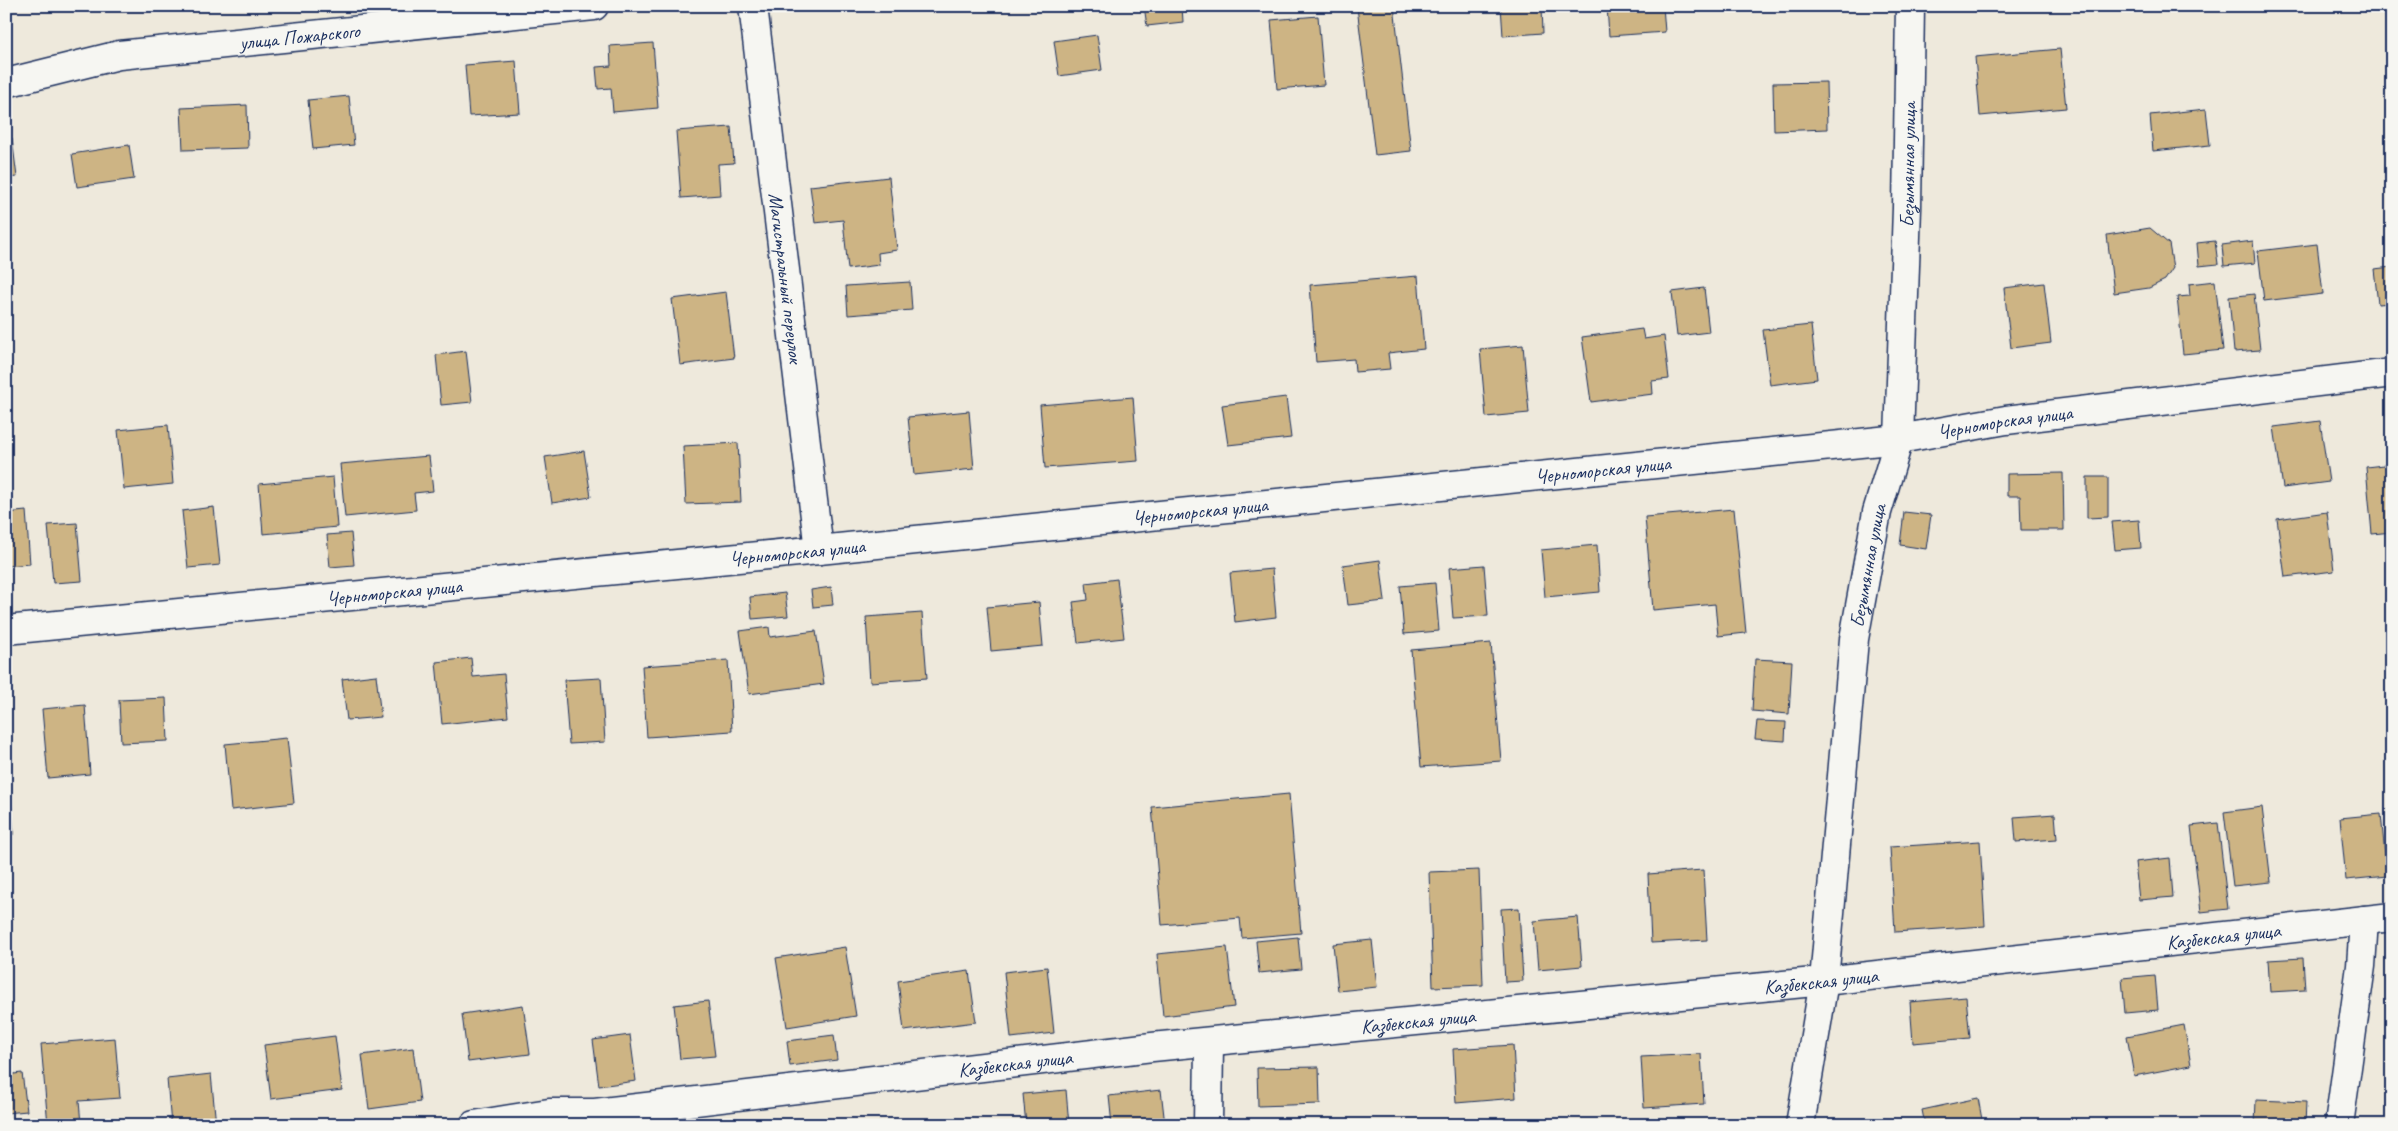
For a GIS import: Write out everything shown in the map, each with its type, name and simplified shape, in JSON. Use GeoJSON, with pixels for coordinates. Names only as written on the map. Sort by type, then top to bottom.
{"type":"FeatureCollection","features":[{"type":"Feature","properties":{"kind":"street","name":"улица Пожарского"},"geometry":{"type":"LineString","coordinates":[[6,82],[119,55],[594,6]]}},
{"type":"Feature","properties":{"kind":"street","name":"Магистральный переулок"},"geometry":{"type":"LineString","coordinates":[[754,6],[819,550]]}},
{"type":"Feature","properties":{"kind":"street","name":"Безымянная улица"},"geometry":{"type":"LineString","coordinates":[[1800,1125],[1824,981],[1854,639],[1877,512],[1899,438],[1907,208],[1910,6]]}},
{"type":"Feature","properties":{"kind":"street","name":"Черноморская улица"},"geometry":{"type":"LineString","coordinates":[[6,630],[819,550],[1899,438],[2006,420],[2392,373]]}},
{"type":"Feature","properties":{"kind":"street","name":"Казбекская улица"},"geometry":{"type":"LineString","coordinates":[[474,1125],[549,1113],[595,1113],[1152,1047],[1209,1043],[1824,981],[2392,917]]}},
{"type":"Feature","properties":{"kind":"street"},"geometry":{"type":"LineString","coordinates":[[2339,1125],[2361,966],[2364,920]]}},
{"type":"Feature","properties":{"kind":"street"},"geometry":{"type":"LineString","coordinates":[[1208,1125],[1209,1043]]}},
{"type":"Feature","properties":{"kind":"building"},"geometry":{"type":"Polygon","coordinates":[[[1144,6],[1182,6],[1183,22],[1147,26],[1144,6]]]}},
{"type":"Feature","properties":{"kind":"building"},"geometry":{"type":"Polygon","coordinates":[[[1394,6],[1411,151],[1375,155],[1357,7],[1394,6]]]}},
{"type":"Feature","properties":{"kind":"building"},"geometry":{"type":"Polygon","coordinates":[[[1501,6],[1542,6],[1543,33],[1503,36],[1501,6]]]}},
{"type":"Feature","properties":{"kind":"building"},"geometry":{"type":"Polygon","coordinates":[[[1607,6],[1663,6],[1665,32],[1609,36],[1607,6]]]}},
{"type":"Feature","properties":{"kind":"building"},"geometry":{"type":"Polygon","coordinates":[[[1318,16],[1324,85],[1277,89],[1271,20],[1318,16]]]}},
{"type":"Feature","properties":{"kind":"building"},"geometry":{"type":"Polygon","coordinates":[[[1097,35],[1102,70],[1059,76],[1054,41],[1097,35]]]}},
{"type":"Feature","properties":{"kind":"building"},"geometry":{"type":"Polygon","coordinates":[[[653,43],[658,108],[613,112],[611,88],[598,89],[596,67],[611,66],[610,46],[653,43]]]}},
{"type":"Feature","properties":{"kind":"building"},"geometry":{"type":"Polygon","coordinates":[[[2060,49],[2066,108],[1980,116],[1975,57],[2060,49]]]}},
{"type":"Feature","properties":{"kind":"building"},"geometry":{"type":"Polygon","coordinates":[[[516,61],[520,113],[469,116],[465,65],[516,61]]]}},
{"type":"Feature","properties":{"kind":"building"},"geometry":{"type":"Polygon","coordinates":[[[1826,82],[1827,129],[1774,131],[1773,83],[1826,82]]]}},
{"type":"Feature","properties":{"kind":"building"},"geometry":{"type":"Polygon","coordinates":[[[349,96],[354,145],[313,149],[308,100],[349,96]]]}},
{"type":"Feature","properties":{"kind":"building"},"geometry":{"type":"Polygon","coordinates":[[[247,105],[248,148],[183,150],[181,108],[247,105]]]}},
{"type":"Feature","properties":{"kind":"building"},"geometry":{"type":"Polygon","coordinates":[[[2206,109],[2210,145],[2153,151],[2150,115],[2206,109]]]}},
{"type":"Feature","properties":{"kind":"building"},"geometry":{"type":"Polygon","coordinates":[[[731,127],[734,163],[718,164],[720,195],[681,198],[676,131],[731,127]]]}},
{"type":"Feature","properties":{"kind":"building"},"geometry":{"type":"Polygon","coordinates":[[[12,138],[17,177],[6,178],[6,139],[12,138]]]}},
{"type":"Feature","properties":{"kind":"building"},"geometry":{"type":"Polygon","coordinates":[[[129,145],[134,179],[77,187],[72,154],[129,145]]]}},
{"type":"Feature","properties":{"kind":"building"},"geometry":{"type":"Polygon","coordinates":[[[889,177],[897,250],[878,253],[879,265],[848,269],[843,220],[815,223],[810,186],[889,177]]]}},
{"type":"Feature","properties":{"kind":"building"},"geometry":{"type":"Polygon","coordinates":[[[2150,228],[2169,244],[2173,268],[2165,280],[2149,288],[2114,293],[2107,235],[2150,228]]]}},
{"type":"Feature","properties":{"kind":"building"},"geometry":{"type":"Polygon","coordinates":[[[2215,241],[2218,264],[2199,266],[2197,243],[2215,241]]]}},
{"type":"Feature","properties":{"kind":"building"},"geometry":{"type":"Polygon","coordinates":[[[2253,241],[2255,263],[2224,266],[2222,245],[2253,241]]]}},
{"type":"Feature","properties":{"kind":"building"},"geometry":{"type":"Polygon","coordinates":[[[2317,244],[2323,294],[2264,301],[2258,251],[2317,244]]]}},
{"type":"Feature","properties":{"kind":"building"},"geometry":{"type":"Polygon","coordinates":[[[2392,267],[2392,303],[2378,304],[2374,269],[2392,267]]]}},
{"type":"Feature","properties":{"kind":"building"},"geometry":{"type":"Polygon","coordinates":[[[1418,276],[1424,349],[1388,353],[1390,369],[1355,372],[1354,359],[1316,362],[1310,285],[1418,276]]]}},
{"type":"Feature","properties":{"kind":"building"},"geometry":{"type":"Polygon","coordinates":[[[2215,281],[2223,350],[2183,354],[2177,297],[2190,296],[2189,284],[2215,281]]]}},
{"type":"Feature","properties":{"kind":"building"},"geometry":{"type":"Polygon","coordinates":[[[910,282],[912,310],[848,315],[846,286],[910,282]]]}},
{"type":"Feature","properties":{"kind":"building"},"geometry":{"type":"Polygon","coordinates":[[[2044,283],[2051,343],[2011,348],[2004,288],[2044,283]]]}},
{"type":"Feature","properties":{"kind":"building"},"geometry":{"type":"Polygon","coordinates":[[[1704,288],[1709,332],[1677,336],[1672,292],[1704,288]]]}},
{"type":"Feature","properties":{"kind":"building"},"geometry":{"type":"Polygon","coordinates":[[[726,292],[734,358],[680,365],[672,299],[726,292]]]}},
{"type":"Feature","properties":{"kind":"building"},"geometry":{"type":"Polygon","coordinates":[[[2254,294],[2260,350],[2234,352],[2229,297],[2254,294]]]}},
{"type":"Feature","properties":{"kind":"building"},"geometry":{"type":"Polygon","coordinates":[[[1811,325],[1817,379],[1770,385],[1763,330],[1811,325]]]}},
{"type":"Feature","properties":{"kind":"building"},"geometry":{"type":"Polygon","coordinates":[[[1642,329],[1644,339],[1664,336],[1669,379],[1652,381],[1653,394],[1591,402],[1582,337],[1642,329]]]}},
{"type":"Feature","properties":{"kind":"building"},"geometry":{"type":"Polygon","coordinates":[[[1523,345],[1529,413],[1486,417],[1480,349],[1523,345]]]}},
{"type":"Feature","properties":{"kind":"building"},"geometry":{"type":"Polygon","coordinates":[[[466,351],[472,402],[441,405],[436,355],[466,351]]]}},
{"type":"Feature","properties":{"kind":"building"},"geometry":{"type":"Polygon","coordinates":[[[1133,397],[1138,461],[1045,468],[1040,405],[1133,397]]]}},
{"type":"Feature","properties":{"kind":"building"},"geometry":{"type":"Polygon","coordinates":[[[1286,397],[1291,438],[1228,445],[1222,405],[1286,397]]]}},
{"type":"Feature","properties":{"kind":"building"},"geometry":{"type":"Polygon","coordinates":[[[969,411],[974,469],[914,475],[908,417],[969,411]]]}},
{"type":"Feature","properties":{"kind":"building"},"geometry":{"type":"Polygon","coordinates":[[[2320,421],[2329,482],[2283,488],[2274,427],[2320,421]]]}},
{"type":"Feature","properties":{"kind":"building"},"geometry":{"type":"Polygon","coordinates":[[[168,425],[173,484],[124,489],[118,430],[168,425]]]}},
{"type":"Feature","properties":{"kind":"building"},"geometry":{"type":"Polygon","coordinates":[[[738,443],[741,502],[686,504],[683,446],[738,443]]]}},
{"type":"Feature","properties":{"kind":"building"},"geometry":{"type":"Polygon","coordinates":[[[584,451],[591,497],[552,503],[545,457],[584,451]]]}},
{"type":"Feature","properties":{"kind":"building"},"geometry":{"type":"Polygon","coordinates":[[[429,456],[433,491],[414,493],[416,510],[345,517],[340,464],[429,456]]]}},
{"type":"Feature","properties":{"kind":"building"},"geometry":{"type":"Polygon","coordinates":[[[2392,464],[2392,532],[2372,534],[2366,467],[2392,464]]]}},
{"type":"Feature","properties":{"kind":"building"},"geometry":{"type":"Polygon","coordinates":[[[2063,473],[2064,530],[2021,530],[2020,496],[2007,496],[2007,474],[2063,473]]]}},
{"type":"Feature","properties":{"kind":"building"},"geometry":{"type":"Polygon","coordinates":[[[333,477],[337,527],[263,534],[259,484],[333,477]]]}},
{"type":"Feature","properties":{"kind":"building"},"geometry":{"type":"Polygon","coordinates":[[[2087,477],[2108,477],[2108,517],[2087,518],[2087,477]]]}},
{"type":"Feature","properties":{"kind":"building"},"geometry":{"type":"Polygon","coordinates":[[[214,507],[220,565],[188,568],[182,511],[214,507]]]}},
{"type":"Feature","properties":{"kind":"building"},"geometry":{"type":"Polygon","coordinates":[[[1734,509],[1746,633],[1718,636],[1715,604],[1653,610],[1645,517],[1734,509]]]}},
{"type":"Feature","properties":{"kind":"building"},"geometry":{"type":"Polygon","coordinates":[[[26,511],[30,564],[6,566],[6,513],[26,511]]]}},
{"type":"Feature","properties":{"kind":"building"},"geometry":{"type":"Polygon","coordinates":[[[1904,512],[1931,515],[1926,549],[1900,545],[1904,512]]]}},
{"type":"Feature","properties":{"kind":"building"},"geometry":{"type":"Polygon","coordinates":[[[2327,512],[2334,571],[2285,577],[2277,519],[2327,512]]]}},
{"type":"Feature","properties":{"kind":"building"},"geometry":{"type":"Polygon","coordinates":[[[2139,520],[2141,548],[2115,550],[2112,522],[2139,520]]]}},
{"type":"Feature","properties":{"kind":"building"},"geometry":{"type":"Polygon","coordinates":[[[77,523],[82,581],[53,583],[48,525],[77,523]]]}},
{"type":"Feature","properties":{"kind":"building"},"geometry":{"type":"Polygon","coordinates":[[[351,533],[354,565],[330,567],[327,535],[351,533]]]}},
{"type":"Feature","properties":{"kind":"building"},"geometry":{"type":"Polygon","coordinates":[[[1597,545],[1600,592],[1545,597],[1541,550],[1597,545]]]}},
{"type":"Feature","properties":{"kind":"building"},"geometry":{"type":"Polygon","coordinates":[[[1380,560],[1385,601],[1348,605],[1343,565],[1380,560]]]}},
{"type":"Feature","properties":{"kind":"building"},"geometry":{"type":"Polygon","coordinates":[[[1484,565],[1488,616],[1453,618],[1449,568],[1484,565]]]}},
{"type":"Feature","properties":{"kind":"building"},"geometry":{"type":"Polygon","coordinates":[[[1272,569],[1276,617],[1235,622],[1230,573],[1272,569]]]}},
{"type":"Feature","properties":{"kind":"building"},"geometry":{"type":"Polygon","coordinates":[[[1117,579],[1124,638],[1078,643],[1073,602],[1088,600],[1086,583],[1117,579]]]}},
{"type":"Feature","properties":{"kind":"building"},"geometry":{"type":"Polygon","coordinates":[[[1435,583],[1439,631],[1404,634],[1400,586],[1435,583]]]}},
{"type":"Feature","properties":{"kind":"building"},"geometry":{"type":"Polygon","coordinates":[[[831,587],[833,605],[813,607],[811,590],[831,587]]]}},
{"type":"Feature","properties":{"kind":"building"},"geometry":{"type":"Polygon","coordinates":[[[785,593],[788,616],[752,619],[750,597],[785,593]]]}},
{"type":"Feature","properties":{"kind":"building"},"geometry":{"type":"Polygon","coordinates":[[[1039,602],[1043,646],[991,651],[987,607],[1039,602]]]}},
{"type":"Feature","properties":{"kind":"building"},"geometry":{"type":"Polygon","coordinates":[[[922,613],[927,678],[870,682],[866,617],[922,613]]]}},
{"type":"Feature","properties":{"kind":"building"},"geometry":{"type":"Polygon","coordinates":[[[769,627],[770,637],[816,631],[824,684],[749,694],[740,631],[769,627]]]}},
{"type":"Feature","properties":{"kind":"building"},"geometry":{"type":"Polygon","coordinates":[[[1491,643],[1501,761],[1421,767],[1411,650],[1491,643]]]}},
{"type":"Feature","properties":{"kind":"building"},"geometry":{"type":"Polygon","coordinates":[[[471,658],[473,677],[504,674],[508,717],[442,724],[436,662],[471,658]]]}},
{"type":"Feature","properties":{"kind":"building"},"geometry":{"type":"Polygon","coordinates":[[[1755,659],[1792,661],[1789,714],[1752,711],[1755,659]]]}},
{"type":"Feature","properties":{"kind":"building"},"geometry":{"type":"Polygon","coordinates":[[[728,660],[732,731],[647,737],[642,666],[728,660]]]}},
{"type":"Feature","properties":{"kind":"building"},"geometry":{"type":"Polygon","coordinates":[[[376,675],[381,717],[347,720],[342,679],[376,675]]]}},
{"type":"Feature","properties":{"kind":"building"},"geometry":{"type":"Polygon","coordinates":[[[601,678],[605,742],[569,744],[564,680],[601,678]]]}},
{"type":"Feature","properties":{"kind":"building"},"geometry":{"type":"Polygon","coordinates":[[[166,698],[168,741],[121,743],[119,700],[166,698]]]}},
{"type":"Feature","properties":{"kind":"building"},"geometry":{"type":"Polygon","coordinates":[[[85,705],[90,774],[48,778],[42,709],[85,705]]]}},
{"type":"Feature","properties":{"kind":"building"},"geometry":{"type":"Polygon","coordinates":[[[1757,721],[1786,722],[1785,741],[1755,739],[1757,721]]]}},
{"type":"Feature","properties":{"kind":"building"},"geometry":{"type":"Polygon","coordinates":[[[287,738],[294,803],[231,810],[225,744],[287,738]]]}},
{"type":"Feature","properties":{"kind":"building"},"geometry":{"type":"Polygon","coordinates":[[[9,775],[14,834],[6,835],[6,776],[9,775]]]}},
{"type":"Feature","properties":{"kind":"building"},"geometry":{"type":"Polygon","coordinates":[[[1289,794],[1301,933],[1242,938],[1240,918],[1162,925],[1152,807],[1289,794]]]}},
{"type":"Feature","properties":{"kind":"building"},"geometry":{"type":"Polygon","coordinates":[[[2262,807],[2271,882],[2233,886],[2224,812],[2262,807]]]}},
{"type":"Feature","properties":{"kind":"building"},"geometry":{"type":"Polygon","coordinates":[[[2055,814],[2057,839],[2016,842],[2014,817],[2055,814]]]}},
{"type":"Feature","properties":{"kind":"building"},"geometry":{"type":"Polygon","coordinates":[[[2381,814],[2387,876],[2346,880],[2340,818],[2381,814]]]}},
{"type":"Feature","properties":{"kind":"building"},"geometry":{"type":"Polygon","coordinates":[[[2218,823],[2228,909],[2201,912],[2191,826],[2218,823]]]}},
{"type":"Feature","properties":{"kind":"building"},"geometry":{"type":"Polygon","coordinates":[[[1980,841],[1985,926],[1895,932],[1890,847],[1980,841]]]}},
{"type":"Feature","properties":{"kind":"building"},"geometry":{"type":"Polygon","coordinates":[[[2170,858],[2173,897],[2139,900],[2135,862],[2170,858]]]}},
{"type":"Feature","properties":{"kind":"building"},"geometry":{"type":"Polygon","coordinates":[[[1479,870],[1483,985],[1433,987],[1429,872],[1479,870]]]}},
{"type":"Feature","properties":{"kind":"building"},"geometry":{"type":"Polygon","coordinates":[[[1703,870],[1707,940],[1651,943],[1648,874],[1703,870]]]}},
{"type":"Feature","properties":{"kind":"building"},"geometry":{"type":"Polygon","coordinates":[[[1519,908],[1523,981],[1505,982],[1501,909],[1519,908]]]}},
{"type":"Feature","properties":{"kind":"building"},"geometry":{"type":"Polygon","coordinates":[[[1578,917],[1582,966],[1538,970],[1534,921],[1578,917]]]}},
{"type":"Feature","properties":{"kind":"building"},"geometry":{"type":"Polygon","coordinates":[[[1298,937],[1301,969],[1259,973],[1256,941],[1298,937]]]}},
{"type":"Feature","properties":{"kind":"building"},"geometry":{"type":"Polygon","coordinates":[[[1372,940],[1377,987],[1338,991],[1333,944],[1372,940]]]}},
{"type":"Feature","properties":{"kind":"building"},"geometry":{"type":"Polygon","coordinates":[[[845,947],[856,1016],[787,1027],[776,958],[845,947]]]}},
{"type":"Feature","properties":{"kind":"building"},"geometry":{"type":"Polygon","coordinates":[[[1227,947],[1234,1007],[1163,1016],[1157,954],[1227,947]]]}},
{"type":"Feature","properties":{"kind":"building"},"geometry":{"type":"Polygon","coordinates":[[[2391,957],[2392,993],[2390,993],[2391,957]]]}},
{"type":"Feature","properties":{"kind":"building"},"geometry":{"type":"Polygon","coordinates":[[[2303,958],[2305,990],[2270,992],[2268,960],[2303,958]]]}},
{"type":"Feature","properties":{"kind":"building"},"geometry":{"type":"Polygon","coordinates":[[[1047,967],[1054,1033],[1011,1038],[1004,972],[1047,967]]]}},
{"type":"Feature","properties":{"kind":"building"},"geometry":{"type":"Polygon","coordinates":[[[969,971],[976,1022],[904,1031],[898,981],[969,971]]]}},
{"type":"Feature","properties":{"kind":"building"},"geometry":{"type":"Polygon","coordinates":[[[2155,975],[2158,1010],[2125,1013],[2122,978],[2155,975]]]}},
{"type":"Feature","properties":{"kind":"building"},"geometry":{"type":"Polygon","coordinates":[[[1966,997],[1970,1038],[1913,1043],[1910,1002],[1966,997]]]}},
{"type":"Feature","properties":{"kind":"building"},"geometry":{"type":"Polygon","coordinates":[[[708,1001],[715,1056],[680,1059],[674,1005],[708,1001]]]}},
{"type":"Feature","properties":{"kind":"building"},"geometry":{"type":"Polygon","coordinates":[[[523,1005],[530,1054],[468,1062],[462,1014],[523,1005]]]}},
{"type":"Feature","properties":{"kind":"building"},"geometry":{"type":"Polygon","coordinates":[[[2184,1025],[2191,1065],[2134,1076],[2127,1036],[2184,1025]]]}},
{"type":"Feature","properties":{"kind":"building"},"geometry":{"type":"Polygon","coordinates":[[[630,1035],[636,1081],[599,1086],[593,1040],[630,1035]]]}},
{"type":"Feature","properties":{"kind":"building"},"geometry":{"type":"Polygon","coordinates":[[[834,1035],[837,1060],[790,1066],[787,1041],[834,1035]]]}},
{"type":"Feature","properties":{"kind":"building"},"geometry":{"type":"Polygon","coordinates":[[[335,1036],[342,1090],[271,1099],[264,1045],[335,1036]]]}},
{"type":"Feature","properties":{"kind":"building"},"geometry":{"type":"Polygon","coordinates":[[[115,1038],[120,1098],[79,1101],[81,1124],[48,1125],[41,1044],[115,1038]]]}},
{"type":"Feature","properties":{"kind":"building"},"geometry":{"type":"Polygon","coordinates":[[[1513,1045],[1516,1098],[1456,1103],[1453,1049],[1513,1045]]]}},
{"type":"Feature","properties":{"kind":"building"},"geometry":{"type":"Polygon","coordinates":[[[413,1048],[420,1102],[369,1109],[362,1055],[413,1048]]]}},
{"type":"Feature","properties":{"kind":"building"},"geometry":{"type":"Polygon","coordinates":[[[1701,1054],[1704,1104],[1644,1108],[1641,1057],[1701,1054]]]}},
{"type":"Feature","properties":{"kind":"building"},"geometry":{"type":"Polygon","coordinates":[[[1319,1067],[1320,1104],[1258,1106],[1257,1068],[1319,1067]]]}},
{"type":"Feature","properties":{"kind":"building"},"geometry":{"type":"Polygon","coordinates":[[[22,1073],[27,1111],[6,1113],[6,1075],[22,1073]]]}},
{"type":"Feature","properties":{"kind":"building"},"geometry":{"type":"Polygon","coordinates":[[[211,1074],[216,1125],[171,1125],[167,1079],[211,1074]]]}},
{"type":"Feature","properties":{"kind":"building"},"geometry":{"type":"Polygon","coordinates":[[[1066,1090],[1069,1125],[1026,1125],[1023,1094],[1066,1090]]]}},
{"type":"Feature","properties":{"kind":"building"},"geometry":{"type":"Polygon","coordinates":[[[1161,1090],[1165,1125],[1112,1125],[1109,1096],[1161,1090]]]}},
{"type":"Feature","properties":{"kind":"building"},"geometry":{"type":"Polygon","coordinates":[[[1978,1098],[1983,1125],[1925,1125],[1922,1110],[1978,1098]]]}},
{"type":"Feature","properties":{"kind":"building"},"geometry":{"type":"Polygon","coordinates":[[[2256,1100],[2306,1102],[2305,1125],[2255,1125],[2256,1100]]]}},
{"type":"Feature","properties":{"kind":"building"},"geometry":{"type":"Polygon","coordinates":[[[914,1120],[914,1125],[872,1125],[872,1124],[914,1120]]]}}]}
